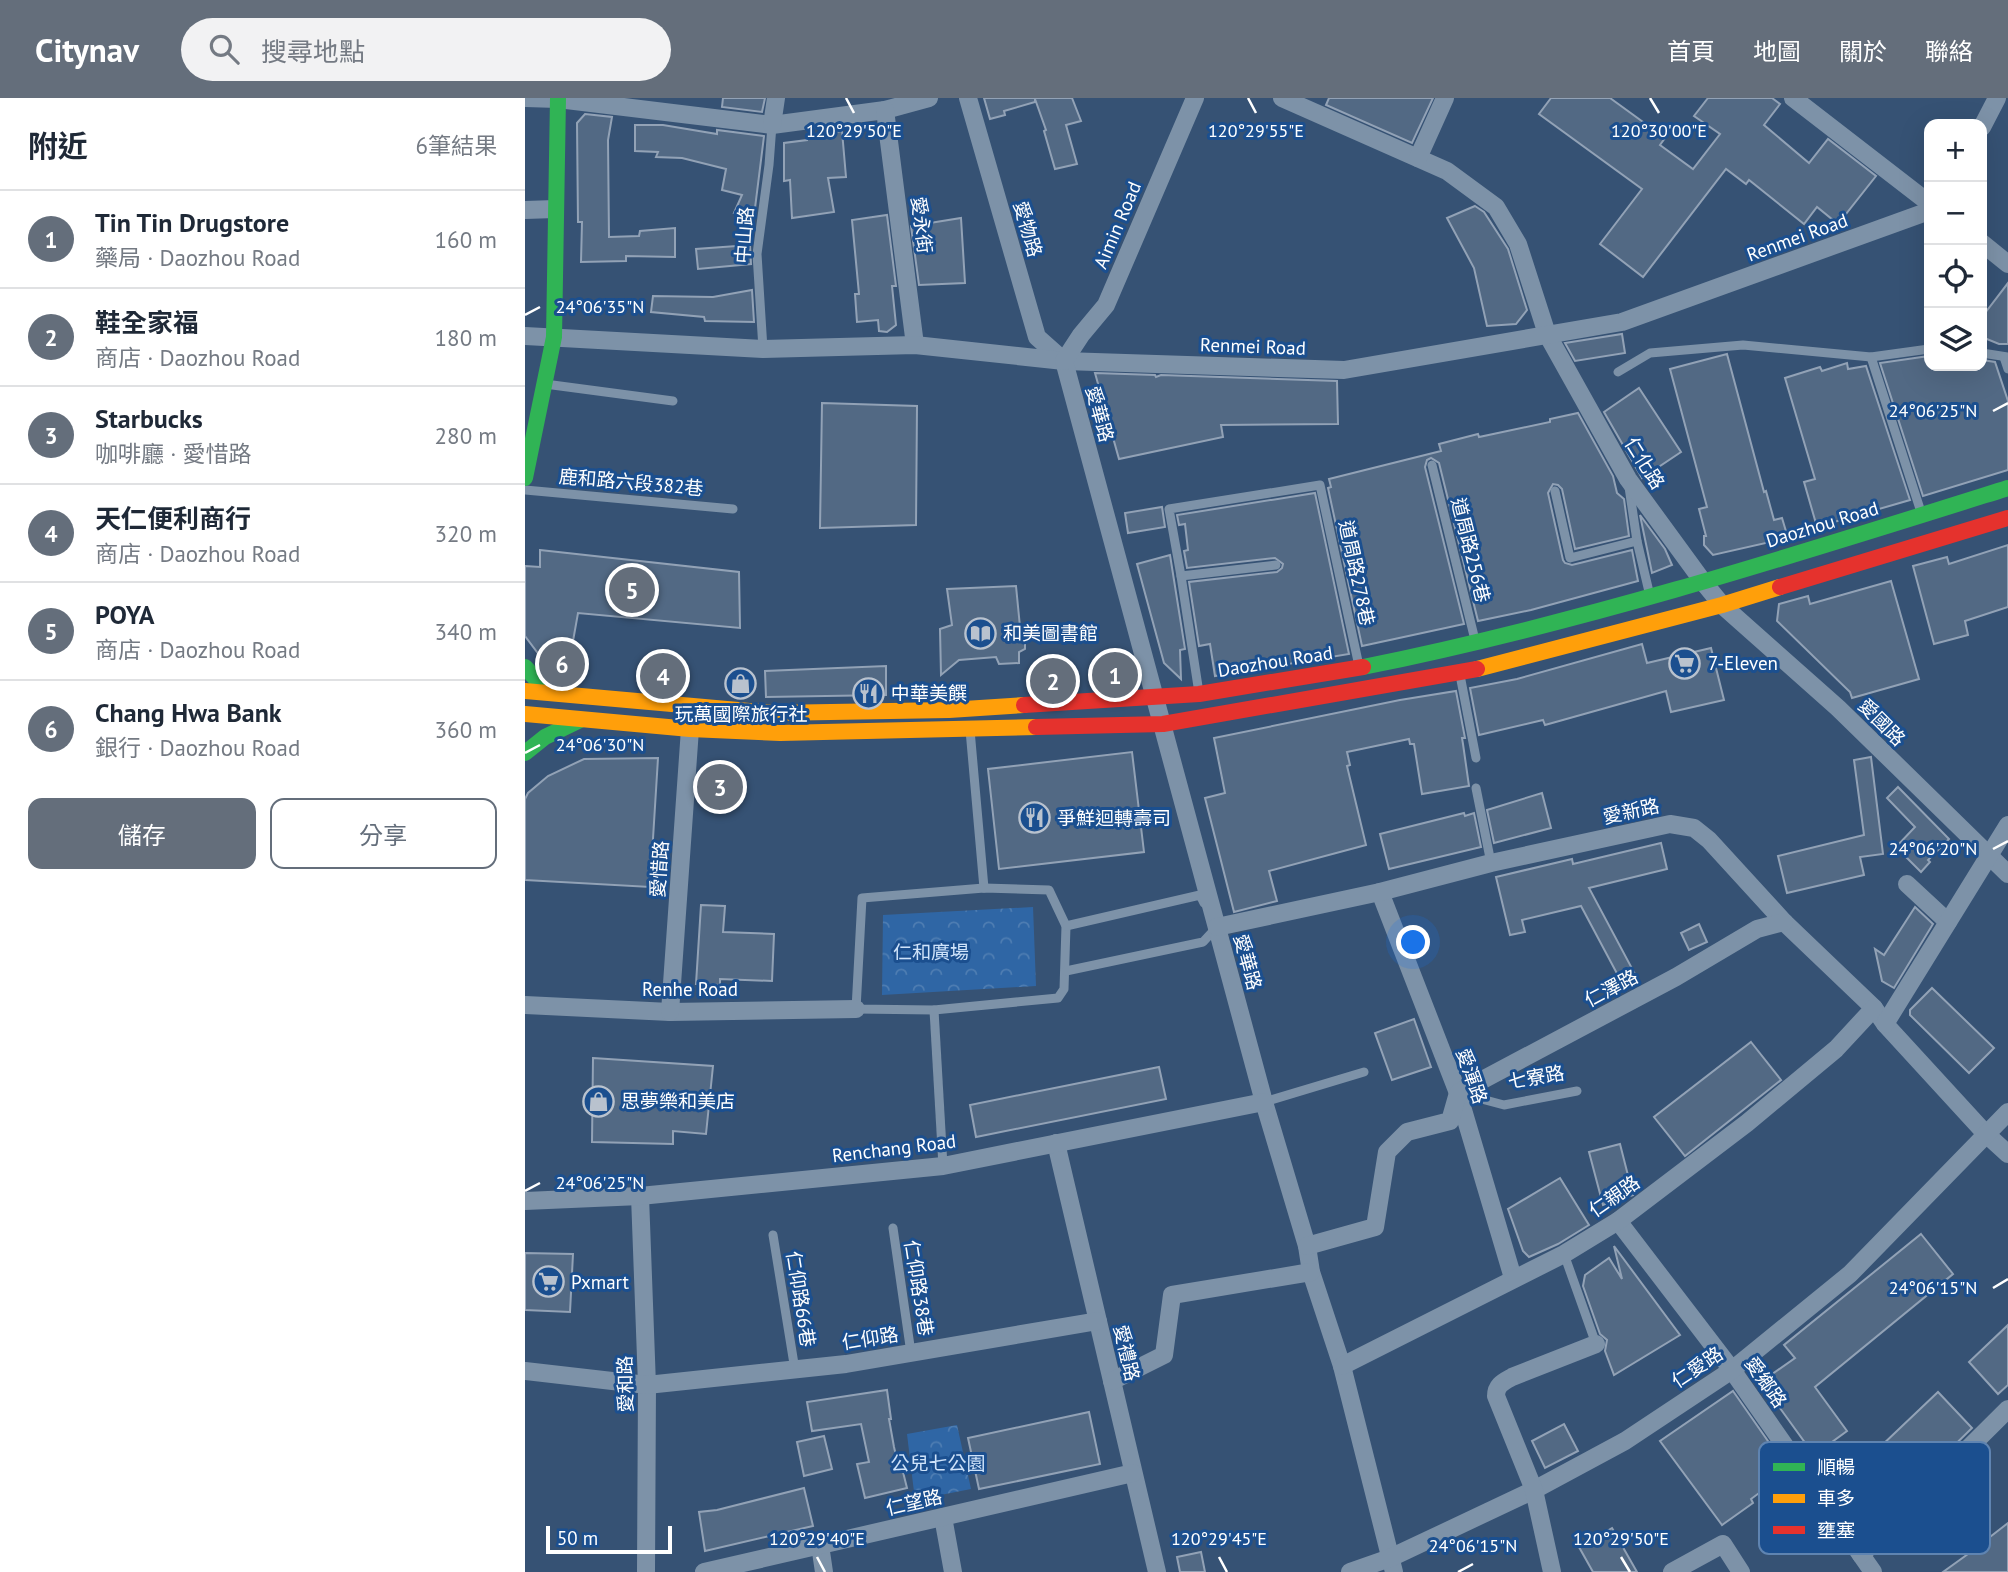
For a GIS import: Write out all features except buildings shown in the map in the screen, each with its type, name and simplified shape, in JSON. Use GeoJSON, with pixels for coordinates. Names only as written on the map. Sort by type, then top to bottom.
{"type":"FeatureCollection","features":[{"type":"Feature","properties":{"kind":"main road"},"geometry":{"type":"LineString","coordinates":[[525,478],[531,420],[544,384],[554,337],[558,98]]}},
{"type":"Feature","properties":{"kind":"main road","name":"Daozhou Road"},"geometry":{"type":"LineString","coordinates":[[525,691],[772,713],[949,710],[1199,694],[1359,668],[1476,643],[1704,583],[2008,488]]}},
{"type":"Feature","properties":{"kind":"main road"},"geometry":{"type":"LineString","coordinates":[[525,714],[690,729],[781,733],[1163,724],[1460,673],[1722,606],[2008,518]]}},
{"type":"Feature","properties":{"kind":"main road"},"geometry":{"type":"LineString","coordinates":[[525,667],[535,678],[563,693]]}},
{"type":"Feature","properties":{"kind":"main road"},"geometry":{"type":"LineString","coordinates":[[525,753],[545,737],[580,720]]}},
{"type":"Feature","properties":{"kind":"street"},"geometry":{"type":"LineString","coordinates":[[525,98],[558,98],[772,125],[885,110],[929,98]]}},
{"type":"Feature","properties":{"kind":"street"},"geometry":{"type":"LineString","coordinates":[[772,125],[776,98]]}},
{"type":"Feature","properties":{"kind":"street","name":"愛物路"},"geometry":{"type":"LineString","coordinates":[[968,98],[1037,337],[1065,361]]}},
{"type":"Feature","properties":{"kind":"street","name":"Aimin Road"},"geometry":{"type":"LineString","coordinates":[[1065,361],[1080,335],[1106,305],[1195,98]]}},
{"type":"Feature","properties":{"kind":"street","name":"仁化路"},"geometry":{"type":"LineString","coordinates":[[1282,98],[1447,171],[1496,207],[1518,244],[1547,334],[1628,479],[1722,606]]}},
{"type":"Feature","properties":{"kind":"street"},"geometry":{"type":"LineString","coordinates":[[1418,158],[1445,98]]}},
{"type":"Feature","properties":{"kind":"street"},"geometry":{"type":"LineString","coordinates":[[1793,98],[1924,199]]}},
{"type":"Feature","properties":{"kind":"street"},"geometry":{"type":"LineString","coordinates":[[1986,119],[1997,98]]}},
{"type":"Feature","properties":{"kind":"street"},"geometry":{"type":"LineString","coordinates":[[2003,98],[2008,106]]}},
{"type":"Feature","properties":{"kind":"street","name":"愛永街"},"geometry":{"type":"LineString","coordinates":[[885,110],[915,345]]}},
{"type":"Feature","properties":{"kind":"street"},"geometry":{"type":"LineString","coordinates":[[525,210],[555,209]]}},
{"type":"Feature","properties":{"kind":"street","name":"Renmei Road"},"geometry":{"type":"LineString","coordinates":[[525,336],[762,349],[915,345],[1065,361],[1344,370],[1622,322],[1924,213]]}},
{"type":"Feature","properties":{"kind":"street"},"geometry":{"type":"LineString","coordinates":[[1984,245],[2008,264]]}},
{"type":"Feature","properties":{"kind":"street","name":"愛華路"},"geometry":{"type":"LineString","coordinates":[[1065,361],[1263,1102],[1307,1246],[1311,1272],[1342,1366],[1392,1565]]}},
{"type":"Feature","properties":{"kind":"street","name":"愛國路"},"geometry":{"type":"LineString","coordinates":[[1722,606],[1838,708],[2008,874]]}},
{"type":"Feature","properties":{"kind":"street","name":"愛惜路"},"geometry":{"type":"LineString","coordinates":[[670,1012],[690,729]]}},
{"type":"Feature","properties":{"kind":"street","name":"愛新路"},"geometry":{"type":"LineString","coordinates":[[1217,926],[1380,892],[1491,863],[1670,824],[1694,828],[1709,840],[1784,922],[1874,1008],[1885,1024],[1985,1133],[2008,1154]]}},
{"type":"Feature","properties":{"kind":"street"},"geometry":{"type":"LineString","coordinates":[[1885,1024],[2008,825]]}},
{"type":"Feature","properties":{"kind":"street"},"geometry":{"type":"LineString","coordinates":[[1907,884],[1948,922]]}},
{"type":"Feature","properties":{"kind":"street","name":"愛渾路"},"geometry":{"type":"LineString","coordinates":[[1380,892],[1458,1093],[1513,1278]]}},
{"type":"Feature","properties":{"kind":"street","name":"仁澤路"},"geometry":{"type":"LineString","coordinates":[[1458,1093],[1676,977],[1757,929],[1784,922]]}},
{"type":"Feature","properties":{"kind":"street","name":"Renhe Road"},"geometry":{"type":"LineString","coordinates":[[525,1004],[670,1012],[856,1009]]}},
{"type":"Feature","properties":{"kind":"street","name":"仁親路"},"geometry":{"type":"LineString","coordinates":[[1342,1366],[1564,1254],[1618,1221],[1747,1124],[1826,1057],[1874,1008]]}},
{"type":"Feature","properties":{"kind":"street"},"geometry":{"type":"LineString","coordinates":[[1307,1246],[1375,1227],[1387,1153],[1407,1132],[1450,1121],[1458,1093]]}},
{"type":"Feature","properties":{"kind":"street","name":"Renchang Road"},"geometry":{"type":"LineString","coordinates":[[525,1201],[640,1196],[943,1166],[1263,1102]]}},
{"type":"Feature","properties":{"kind":"street","name":"仁愛路"},"geometry":{"type":"LineString","coordinates":[[1350,1572],[1392,1565],[1534,1490],[1625,1441],[1732,1370],[1850,1275],[2008,1112]]}},
{"type":"Feature","properties":{"kind":"street","name":"愛禮路"},"geometry":{"type":"LineString","coordinates":[[1055,1143],[1157,1572]]}},
{"type":"Feature","properties":{"kind":"street","name":"愛和路"},"geometry":{"type":"LineString","coordinates":[[640,1196],[647,1385],[646,1572]]}},
{"type":"Feature","properties":{"kind":"street","name":"愛鄉路"},"geometry":{"type":"LineString","coordinates":[[1618,1221],[1732,1370],[1782,1442]]}},
{"type":"Feature","properties":{"kind":"street"},"geometry":{"type":"LineString","coordinates":[[1112,1381],[1164,1355],[1172,1295],[1311,1272]]}},
{"type":"Feature","properties":{"kind":"street","name":"仁仰路"},"geometry":{"type":"LineString","coordinates":[[647,1385],[846,1364],[1098,1321]]}},
{"type":"Feature","properties":{"kind":"street"},"geometry":{"type":"LineString","coordinates":[[1552,1572],[1534,1490],[1496,1396],[1496,1389],[1512,1377],[1596,1344]]}},
{"type":"Feature","properties":{"kind":"street"},"geometry":{"type":"LineString","coordinates":[[525,1371],[647,1385]]}},
{"type":"Feature","properties":{"kind":"street"},"geometry":{"type":"LineString","coordinates":[[1975,1442],[2008,1409]]}},
{"type":"Feature","properties":{"kind":"street","name":"仁望路"},"geometry":{"type":"LineString","coordinates":[[704,1572],[1133,1473]]}},
{"type":"Feature","properties":{"kind":"street"},"geometry":{"type":"LineString","coordinates":[[943,1517],[953,1572]]}},
{"type":"Feature","properties":{"kind":"street"},"geometry":{"type":"LineString","coordinates":[[1672,1572],[1723,1544],[1735,1570]]}},
{"type":"Feature","properties":{"kind":"street"},"geometry":{"type":"LineString","coordinates":[[820,1545],[824,1572]]}},
{"type":"Feature","properties":{"kind":"street","name":"愛鄉路"},"geometry":{"type":"LineString","coordinates":[[1861,1555],[1873,1572]]}},
{"type":"Feature","properties":{"kind":"lane","name":"中山路"},"geometry":{"type":"LineString","coordinates":[[762,349],[757,254],[772,125]]}},
{"type":"Feature","properties":{"kind":"lane"},"geometry":{"type":"LineString","coordinates":[[1618,372],[1650,353],[1743,345],[1871,357],[1924,350]]}},
{"type":"Feature","properties":{"kind":"lane"},"geometry":{"type":"LineString","coordinates":[[1987,354],[2006,357],[2008,369]]}},
{"type":"Feature","properties":{"kind":"lane"},"geometry":{"type":"LineString","coordinates":[[1871,357],[1922,515]]}},
{"type":"Feature","properties":{"kind":"lane"},"geometry":{"type":"LineString","coordinates":[[544,384],[673,401]]}},
{"type":"Feature","properties":{"kind":"lane","name":"道周路256巷"},"geometry":{"type":"LineString","coordinates":[[1432,465],[1476,643]]}},
{"type":"Feature","properties":{"kind":"lane"},"geometry":{"type":"LineString","coordinates":[[1628,479],[1637,541],[1651,597]]}},
{"type":"Feature","properties":{"kind":"lane","name":"道周路278巷"},"geometry":{"type":"LineString","coordinates":[[1181,576],[1169,509],[1320,485],[1359,668]]}},
{"type":"Feature","properties":{"kind":"lane","name":"鹿和路六段382巷"},"geometry":{"type":"LineString","coordinates":[[525,490],[733,509]]}},
{"type":"Feature","properties":{"kind":"lane"},"geometry":{"type":"LineString","coordinates":[[1555,491],[1570,558],[1637,541]]}},
{"type":"Feature","properties":{"kind":"lane"},"geometry":{"type":"LineString","coordinates":[[1199,694],[1181,576],[1276,565]]}},
{"type":"Feature","properties":{"kind":"lane"},"geometry":{"type":"LineString","coordinates":[[1460,673],[1476,758]]}},
{"type":"Feature","properties":{"kind":"lane"},"geometry":{"type":"LineString","coordinates":[[970,730],[984,888]]}},
{"type":"Feature","properties":{"kind":"lane"},"geometry":{"type":"LineString","coordinates":[[1476,788],[1491,863]]}},
{"type":"Feature","properties":{"kind":"lane"},"geometry":{"type":"LineString","coordinates":[[984,888],[1049,890],[1066,926],[1066,971],[1064,989],[1058,998],[934,1010],[856,1009],[862,898],[984,888]]}},
{"type":"Feature","properties":{"kind":"lane"},"geometry":{"type":"LineString","coordinates":[[1066,926],[1200,895],[1217,926],[1203,942],[1066,971]]}},
{"type":"Feature","properties":{"kind":"lane"},"geometry":{"type":"LineString","coordinates":[[934,1010],[943,1166]]}},
{"type":"Feature","properties":{"kind":"lane"},"geometry":{"type":"LineString","coordinates":[[1263,1102],[1364,1072]]}},
{"type":"Feature","properties":{"kind":"lane","name":"七寮路"},"geometry":{"type":"LineString","coordinates":[[1458,1093],[1504,1105],[1577,1091]]}},
{"type":"Feature","properties":{"kind":"lane","name":"仁仰路38巷"},"geometry":{"type":"LineString","coordinates":[[893,1228],[911,1353]]}},
{"type":"Feature","properties":{"kind":"lane","name":"仁仰路66巷"},"geometry":{"type":"LineString","coordinates":[[773,1235],[795,1370]]}},
{"type":"Feature","properties":{"kind":"lane"},"geometry":{"type":"LineString","coordinates":[[1564,1254],[1596,1344]]}},
{"type":"Feature","properties":{"kind":"green space","name":"仁和廣場"},"geometry":{"type":"Polygon","coordinates":[[[1033,907],[1036,986],[882,995],[883,915],[1033,907]]]}},
{"type":"Feature","properties":{"kind":"green space","name":"公兒七公園"},"geometry":{"type":"Polygon","coordinates":[[[957,1425],[971,1489],[915,1500],[907,1434],[957,1425]]]}},
{"type":"Feature","properties":{"kind":"traffic: fast"},"geometry":{"type":"LineString","coordinates":[[525,478],[554,337],[558,98]]}},
{"type":"Feature","properties":{"kind":"traffic: fast"},"geometry":{"type":"LineString","coordinates":[[1363,667],[1607,609],[2008,488]]}},
{"type":"Feature","properties":{"kind":"traffic: fast"},"geometry":{"type":"LineString","coordinates":[[525,667],[535,678],[561,692]]}},
{"type":"Feature","properties":{"kind":"traffic: fast"},"geometry":{"type":"LineString","coordinates":[[525,753],[545,737],[580,720]]}},
{"type":"Feature","properties":{"kind":"traffic: slow"},"geometry":{"type":"LineString","coordinates":[[1477,669],[1722,605],[1780,587]]}},
{"type":"Feature","properties":{"kind":"traffic: slow"},"geometry":{"type":"LineString","coordinates":[[525,691],[772,713],[949,710],[1024,705]]}},
{"type":"Feature","properties":{"kind":"traffic: slow"},"geometry":{"type":"LineString","coordinates":[[525,714],[690,729],[780,733],[1036,727]]}},
{"type":"Feature","properties":{"kind":"traffic: jam"},"geometry":{"type":"LineString","coordinates":[[1780,587],[2008,518]]}},
{"type":"Feature","properties":{"kind":"traffic: jam"},"geometry":{"type":"LineString","coordinates":[[1024,705],[1199,694],[1363,667]]}},
{"type":"Feature","properties":{"kind":"traffic: jam"},"geometry":{"type":"LineString","coordinates":[[1036,727],[1163,724],[1477,669]]}},
{"type":"Feature","properties":{"kind":"place","name":"POYA"},"geometry":{"type":"Point","coordinates":[632,590]}},
{"type":"Feature","properties":{"kind":"place","name":"和美圖書館"},"geometry":{"type":"Point","coordinates":[980,633]}},
{"type":"Feature","properties":{"kind":"place","name":"7-Eleven"},"geometry":{"type":"Point","coordinates":[1685,663]}},
{"type":"Feature","properties":{"kind":"place","name":"Chang Hwa Bank"},"geometry":{"type":"Point","coordinates":[562,664]}},
{"type":"Feature","properties":{"kind":"place","name":"Tin Tin Drugstore"},"geometry":{"type":"Point","coordinates":[1115,675]}},
{"type":"Feature","properties":{"kind":"place","name":"天仁便利商行"},"geometry":{"type":"Point","coordinates":[663,676]}},
{"type":"Feature","properties":{"kind":"place","name":"鞋全家福"},"geometry":{"type":"Point","coordinates":[1053,681]}},
{"type":"Feature","properties":{"kind":"place","name":"玩萬國際旅行社"},"geometry":{"type":"Point","coordinates":[741,683]}},
{"type":"Feature","properties":{"kind":"place","name":"中華美饌"},"geometry":{"type":"Point","coordinates":[868,693]}},
{"type":"Feature","properties":{"kind":"place","name":"Starbucks"},"geometry":{"type":"Point","coordinates":[720,787]}},
{"type":"Feature","properties":{"kind":"place","name":"爭鮮迴轉壽司"},"geometry":{"type":"Point","coordinates":[1034,818]}},
{"type":"Feature","properties":{"kind":"place","name":"思夢樂和美店"},"geometry":{"type":"Point","coordinates":[598,1101]}},
{"type":"Feature","properties":{"kind":"place","name":"Pxmart"},"geometry":{"type":"Point","coordinates":[548,1282]}}]}
